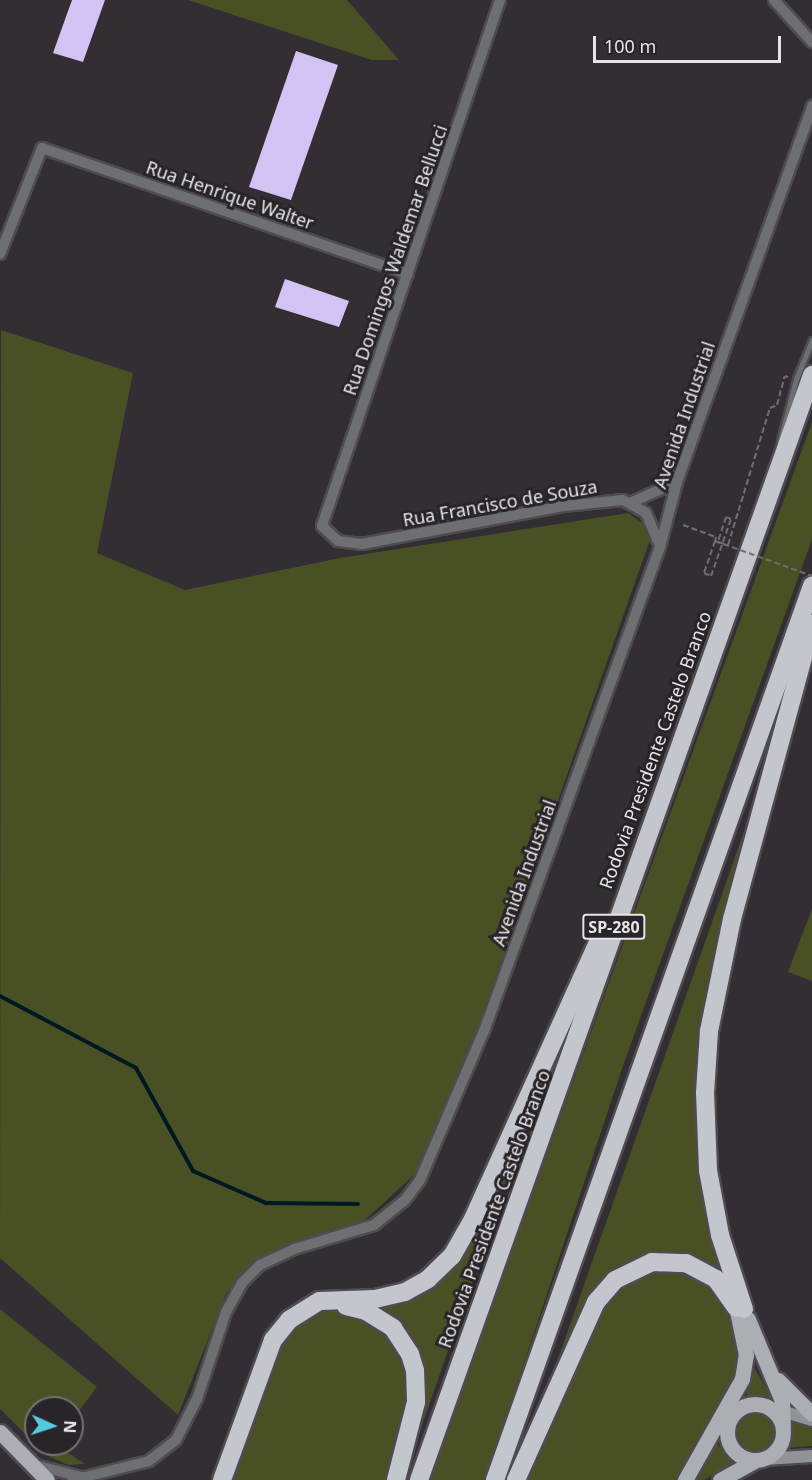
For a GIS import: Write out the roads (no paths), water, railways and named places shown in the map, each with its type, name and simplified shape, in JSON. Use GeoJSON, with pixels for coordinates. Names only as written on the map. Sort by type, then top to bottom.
{"type":"FeatureCollection","features":[{"type":"Feature","properties":{"kind":"highway","name":"Rodovia Presidente Castelo Branco"},"geometry":{"type":"LineString","coordinates":[[419,1480],[650,823],[769,496],[804,377]]}},
{"type":"Feature","properties":{"kind":"highway"},"geometry":{"type":"LineString","coordinates":[[495,1480],[812,586]]}},
{"type":"Feature","properties":{"kind":"highway"},"geometry":{"type":"LineString","coordinates":[[740,1310],[720,1235],[708,1170],[705,1093],[709,1031],[732,919],[812,624]]}},
{"type":"Feature","properties":{"kind":"highway"},"geometry":{"type":"LineString","coordinates":[[222,1480],[273,1340],[300,1312],[320,1301],[375,1299],[405,1292],[428,1279],[452,1256],[473,1219],[650,823]]}},
{"type":"Feature","properties":{"kind":"highway"},"geometry":{"type":"LineString","coordinates":[[516,1480],[596,1302],[615,1280],[652,1262],[686,1263],[716,1279],[740,1310]]}},
{"type":"Feature","properties":{"kind":"highway"},"geometry":{"type":"LineString","coordinates":[[300,1312],[334,1305],[366,1311],[393,1328],[406,1347],[415,1370],[416,1402],[396,1480]]}},
{"type":"Feature","properties":{"kind":"highway"},"geometry":{"type":"LineString","coordinates":[[213,1480],[232,1452]]}},
{"type":"Feature","properties":{"kind":"main road"},"geometry":{"type":"LineString","coordinates":[[720,1480],[760,1460],[782,1442],[783,1408],[770,1370],[740,1310]]}},
{"type":"Feature","properties":{"kind":"main road"},"geometry":{"type":"LineString","coordinates":[[740,1310],[746,1355],[731,1417],[729,1442],[739,1455],[760,1460],[812,1456]]}},
{"type":"Feature","properties":{"kind":"main road"},"geometry":{"type":"LineString","coordinates":[[770,1370],[812,1414]]}},
{"type":"Feature","properties":{"kind":"main road"},"geometry":{"type":"LineString","coordinates":[[685,1480],[736,1394]]}},
{"type":"Feature","properties":{"kind":"main road"},"geometry":{"type":"LineString","coordinates":[[711,1434],[744,1407],[783,1408],[812,1420]]}},
{"type":"Feature","properties":{"kind":"main road"},"geometry":{"type":"LineString","coordinates":[[768,1407],[783,1426]]}},
{"type":"Feature","properties":{"kind":"main road"},"geometry":{"type":"LineString","coordinates":[[0,1432],[47,1480]]}},
{"type":"Feature","properties":{"kind":"street","name":"Rua Domingos Waldemar Bellucci"},"geometry":{"type":"LineString","coordinates":[[323,530],[324,512],[408,274],[500,0]]}},
{"type":"Feature","properties":{"kind":"street"},"geometry":{"type":"LineString","coordinates":[[773,0],[812,42]]}},
{"type":"Feature","properties":{"kind":"street","name":"Avenida Industrial"},"geometry":{"type":"LineString","coordinates":[[78,1479],[148,1461],[176,1440],[197,1399],[230,1305],[242,1283],[260,1265],[294,1249],[374,1225],[405,1200],[420,1180],[484,1031],[660,547],[677,482],[812,106]]}},
{"type":"Feature","properties":{"kind":"street","name":"Rua Henrique Walter"},"geometry":{"type":"LineString","coordinates":[[0,254],[42,148],[408,274]]}},
{"type":"Feature","properties":{"kind":"street"},"geometry":{"type":"LineString","coordinates":[[660,547],[650,519],[632,502],[677,482]]}},
{"type":"Feature","properties":{"kind":"street","name":"Rua Francisco de Souza"},"geometry":{"type":"LineString","coordinates":[[323,530],[338,541],[362,544],[564,506],[632,502]]}},
{"type":"Feature","properties":{"kind":"street"},"geometry":{"type":"LineString","coordinates":[[30,1464],[78,1479]]}},
{"type":"Feature","properties":{"kind":"lane"},"geometry":{"type":"LineString","coordinates":[[804,377],[812,340]]}},
{"type":"Feature","properties":{"kind":"waterway"},"geometry":{"type":"LineString","coordinates":[[0,996],[136,1068],[193,1171],[266,1203],[358,1204]]}}]}
